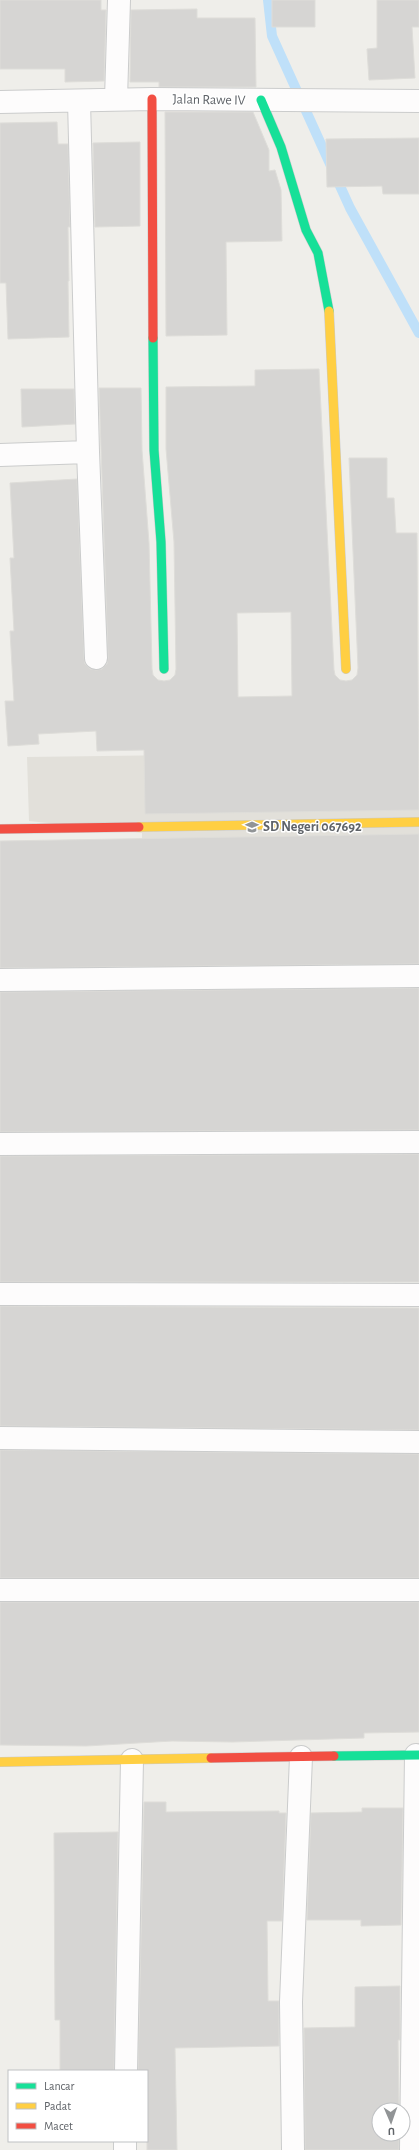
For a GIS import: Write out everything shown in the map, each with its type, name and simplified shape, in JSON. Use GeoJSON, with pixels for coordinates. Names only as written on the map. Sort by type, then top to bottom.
{"type":"FeatureCollection","features":[{"type":"Feature","properties":{"kind":"street"},"geometry":{"type":"LineString","coordinates":[[116,99],[120,0]]}},
{"type":"Feature","properties":{"kind":"street","name":"Jalan Rawe IV"},"geometry":{"type":"LineString","coordinates":[[0,102],[116,99],[419,101]]}},
{"type":"Feature","properties":{"kind":"street"},"geometry":{"type":"LineString","coordinates":[[152,99],[154,450],[161,542],[164,669]]}},
{"type":"Feature","properties":{"kind":"street"},"geometry":{"type":"LineString","coordinates":[[79,100],[88,452],[96,658]]}},
{"type":"Feature","properties":{"kind":"street"},"geometry":{"type":"LineString","coordinates":[[260,100],[279,142],[306,230],[318,253],[330,309],[346,670]]}},
{"type":"Feature","properties":{"kind":"street"},"geometry":{"type":"LineString","coordinates":[[0,455],[88,452]]}},
{"type":"Feature","properties":{"kind":"street"},"geometry":{"type":"LineString","coordinates":[[0,829],[419,822]]}},
{"type":"Feature","properties":{"kind":"street"},"geometry":{"type":"LineString","coordinates":[[0,980],[419,976]]}},
{"type":"Feature","properties":{"kind":"street"},"geometry":{"type":"LineString","coordinates":[[0,1144],[419,1142]]}},
{"type":"Feature","properties":{"kind":"street"},"geometry":{"type":"LineString","coordinates":[[0,1294],[419,1295]]}},
{"type":"Feature","properties":{"kind":"street"},"geometry":{"type":"LineString","coordinates":[[0,1438],[419,1442]]}},
{"type":"Feature","properties":{"kind":"street"},"geometry":{"type":"LineString","coordinates":[[0,1590],[419,1590]]}},
{"type":"Feature","properties":{"kind":"street"},"geometry":{"type":"LineString","coordinates":[[0,1762],[418,1755],[411,2150]]}},
{"type":"Feature","properties":{"kind":"street"},"geometry":{"type":"LineString","coordinates":[[293,2150],[291,2002],[300,1757]]}},
{"type":"Feature","properties":{"kind":"street"},"geometry":{"type":"LineString","coordinates":[[126,2070],[132,1760]]}},
{"type":"Feature","properties":{"kind":"shaded area","name":"SD Negeri 067692"},"geometry":{"type":"Polygon","coordinates":[[[419,752],[419,900],[142,899],[142,833],[29,821],[27,757],[419,752]]]}},
{"type":"Feature","properties":{"kind":"building"},"geometry":{"type":"Polygon","coordinates":[[[0,0],[101,0],[101,10],[106,10],[104,81],[65,82],[65,69],[0,69],[0,0]]]}},
{"type":"Feature","properties":{"kind":"building"},"geometry":{"type":"Polygon","coordinates":[[[272,0],[315,0],[315,27],[272,27],[272,0]]]}},
{"type":"Feature","properties":{"kind":"building"},"geometry":{"type":"Polygon","coordinates":[[[377,0],[419,0],[419,27],[412,27],[415,78],[369,80],[367,49],[377,48],[377,0]]]}},
{"type":"Feature","properties":{"kind":"building"},"geometry":{"type":"Polygon","coordinates":[[[197,9],[197,18],[255,18],[256,87],[159,87],[159,82],[130,82],[131,10],[197,9]]]}},
{"type":"Feature","properties":{"kind":"building"},"geometry":{"type":"Polygon","coordinates":[[[165,112],[253,112],[269,150],[269,171],[275,170],[281,190],[282,241],[226,242],[227,335],[166,336],[165,112]]]}},
{"type":"Feature","properties":{"kind":"building"},"geometry":{"type":"Polygon","coordinates":[[[57,122],[58,144],[68,144],[70,227],[68,227],[69,337],[8,339],[6,283],[0,283],[0,123],[57,122]]]}},
{"type":"Feature","properties":{"kind":"building"},"geometry":{"type":"Polygon","coordinates":[[[419,138],[419,194],[383,194],[382,186],[327,187],[326,139],[419,138]]]}},
{"type":"Feature","properties":{"kind":"building"},"geometry":{"type":"Polygon","coordinates":[[[140,142],[140,226],[95,227],[93,143],[140,142]]]}},
{"type":"Feature","properties":{"kind":"building"},"geometry":{"type":"Polygon","coordinates":[[[319,369],[334,670],[335,675],[340,680],[352,680],[357,675],[358,668],[349,458],[387,458],[387,498],[394,498],[396,533],[417,533],[419,810],[145,814],[144,750],[97,751],[96,731],[38,734],[39,744],[8,746],[5,701],[14,701],[10,631],[14,631],[10,558],[14,558],[10,483],[77,479],[84,658],[85,664],[90,669],[102,669],[107,664],[108,658],[99,388],[141,388],[142,450],[149,543],[152,669],[153,675],[158,680],[170,680],[175,675],[176,669],[174,542],[166,449],[166,387],[255,386],[255,370],[319,369]],[[291,612],[237,613],[238,697],[292,696],[291,612]]]}},
{"type":"Feature","properties":{"kind":"building"},"geometry":{"type":"Polygon","coordinates":[[[21,389],[74,389],[75,424],[22,427],[21,389]]]}},
{"type":"Feature","properties":{"kind":"building"},"geometry":{"type":"Polygon","coordinates":[[[419,834],[419,964],[0,968],[0,841],[419,834]]]}},
{"type":"Feature","properties":{"kind":"building"},"geometry":{"type":"Polygon","coordinates":[[[419,988],[419,1130],[0,1132],[0,992],[419,988]]]}},
{"type":"Feature","properties":{"kind":"building"},"geometry":{"type":"Polygon","coordinates":[[[419,1154],[419,1282],[0,1282],[0,1156],[419,1154]]]}},
{"type":"Feature","properties":{"kind":"building"},"geometry":{"type":"Polygon","coordinates":[[[0,1306],[419,1308],[419,1430],[0,1426],[0,1306]]]}},
{"type":"Feature","properties":{"kind":"building"},"geometry":{"type":"Polygon","coordinates":[[[0,1450],[419,1454],[419,1578],[0,1578],[0,1450]]]}},
{"type":"Feature","properties":{"kind":"building"},"geometry":{"type":"Polygon","coordinates":[[[0,1602],[419,1602],[419,1732],[364,1733],[364,1738],[233,1742],[172,1741],[86,1746],[0,1745],[0,1602]]]}},
{"type":"Feature","properties":{"kind":"building"},"geometry":{"type":"Polygon","coordinates":[[[144,1802],[166,1802],[166,1812],[279,1811],[279,1813],[286,1813],[282,1921],[267,1921],[268,2001],[279,2001],[279,2046],[175,2048],[177,2150],[147,2150],[148,2070],[138,2070],[144,1802]]]}},
{"type":"Feature","properties":{"kind":"building"},"geometry":{"type":"Polygon","coordinates":[[[362,1808],[403,1808],[401,1925],[361,1926],[361,1920],[307,1920],[311,1813],[362,1812],[362,1808]]]}},
{"type":"Feature","properties":{"kind":"building"},"geometry":{"type":"Polygon","coordinates":[[[118,1832],[114,2070],[60,2070],[60,2020],[55,2020],[54,1833],[118,1832]]]}},
{"type":"Feature","properties":{"kind":"building"},"geometry":{"type":"Polygon","coordinates":[[[400,1986],[400,2040],[398,2040],[399,2102],[371,2102],[371,2142],[399,2142],[399,2150],[305,2150],[304,2028],[355,2027],[355,1987],[400,1986]]]}},
{"type":"Feature","properties":{"kind":"waterway"},"geometry":{"type":"LineString","coordinates":[[268,0],[272,36],[350,208],[419,333]]}},
{"type":"Feature","properties":{"kind":"traffic: fast"},"geometry":{"type":"LineString","coordinates":[[261,100],[281,147],[306,230],[318,253],[329,311]]}},
{"type":"Feature","properties":{"kind":"traffic: fast"},"geometry":{"type":"LineString","coordinates":[[153,338],[154,450],[161,542],[164,669]]}},
{"type":"Feature","properties":{"kind":"traffic: fast"},"geometry":{"type":"LineString","coordinates":[[334,1756],[419,1755]]}},
{"type":"Feature","properties":{"kind":"traffic: slow"},"geometry":{"type":"LineString","coordinates":[[329,311],[346,669]]}},
{"type":"Feature","properties":{"kind":"traffic: slow"},"geometry":{"type":"LineString","coordinates":[[139,827],[419,822]]}},
{"type":"Feature","properties":{"kind":"traffic: slow"},"geometry":{"type":"LineString","coordinates":[[0,1762],[211,1758]]}},
{"type":"Feature","properties":{"kind":"traffic: jam"},"geometry":{"type":"LineString","coordinates":[[152,99],[153,338]]}},
{"type":"Feature","properties":{"kind":"traffic: jam"},"geometry":{"type":"LineString","coordinates":[[0,829],[139,827]]}},
{"type":"Feature","properties":{"kind":"traffic: jam"},"geometry":{"type":"LineString","coordinates":[[211,1758],[334,1756]]}},
{"type":"Feature","properties":{"kind":"place","name":"SD Negeri 067692"},"geometry":{"type":"Point","coordinates":[252,827]}}]}
